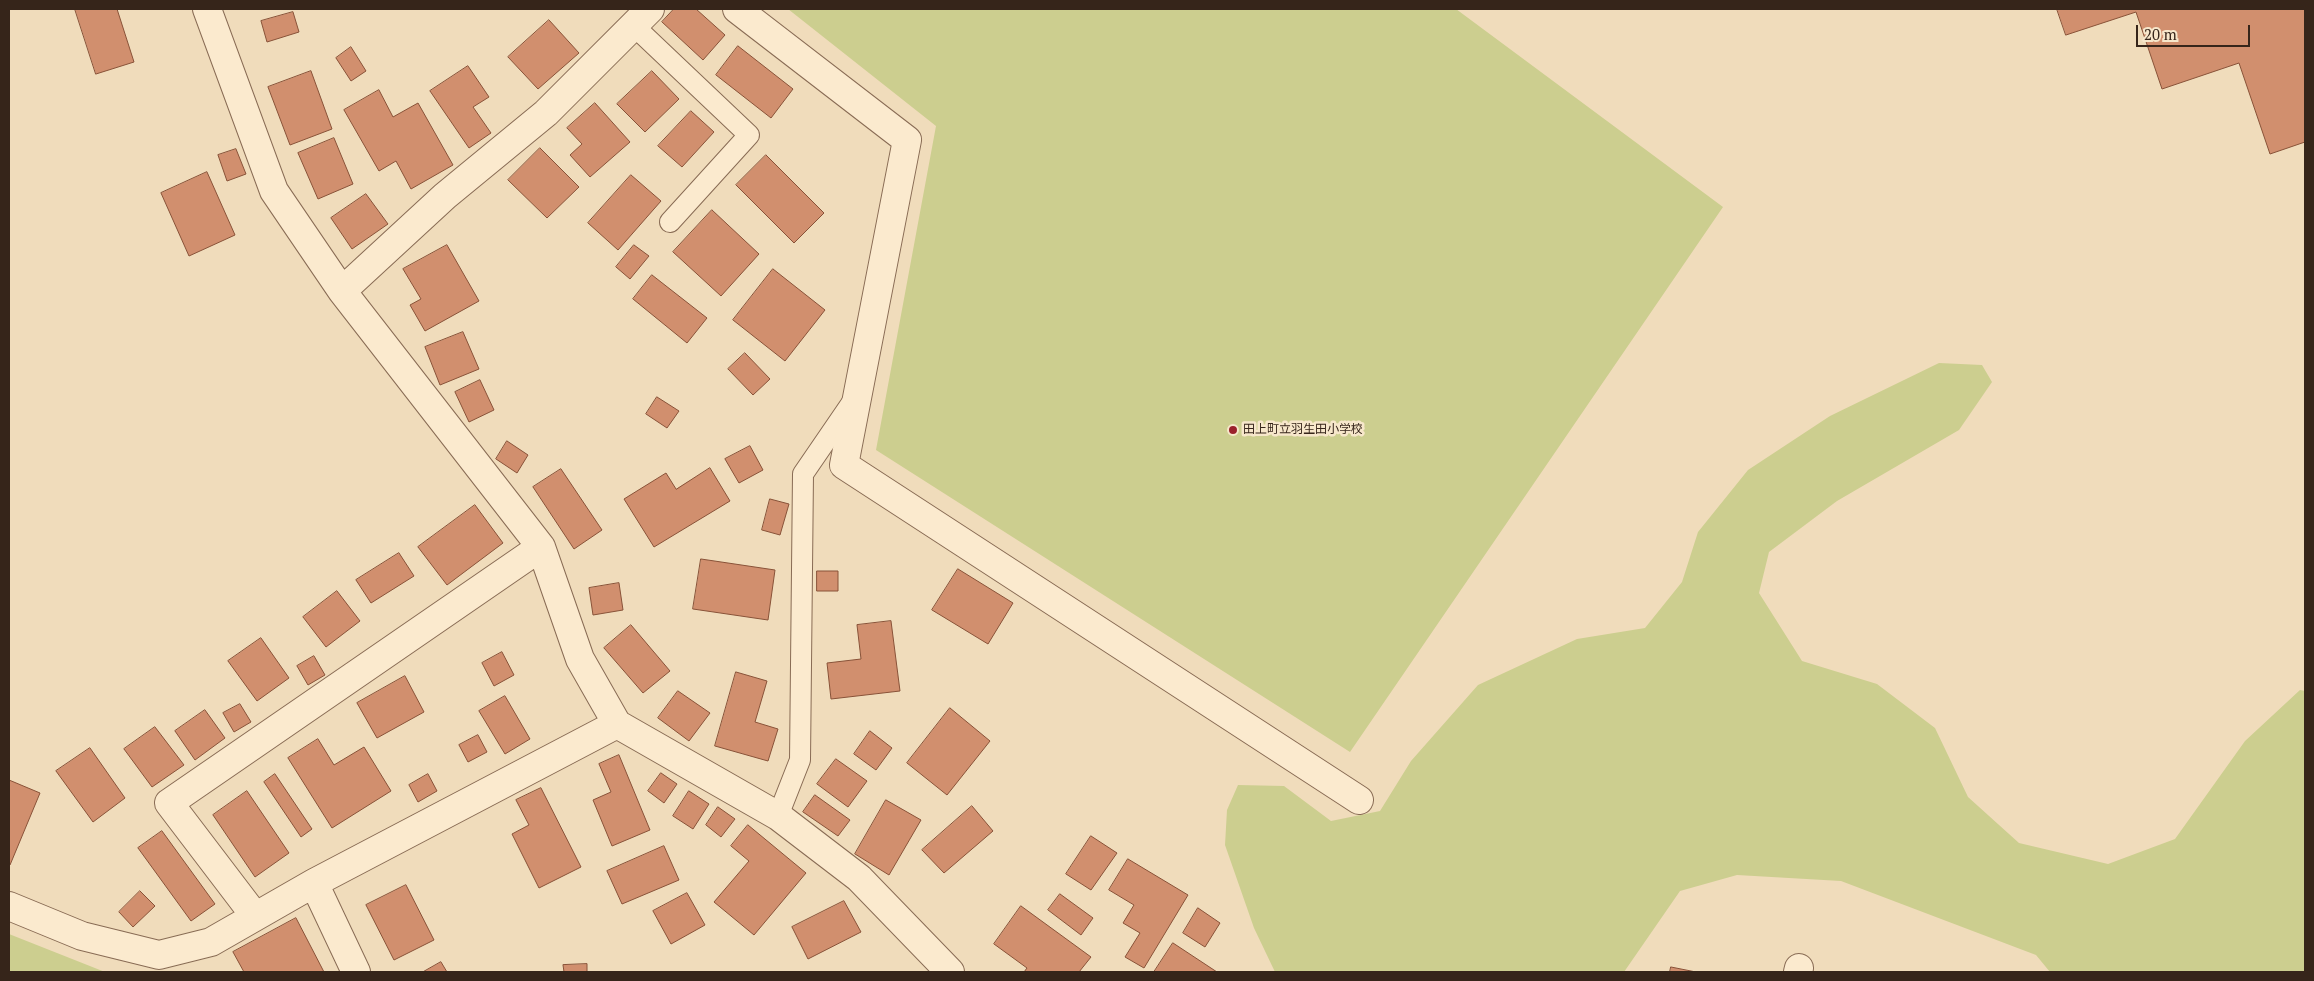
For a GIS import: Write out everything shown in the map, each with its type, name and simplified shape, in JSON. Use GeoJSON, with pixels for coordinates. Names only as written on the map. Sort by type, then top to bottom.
{"type":"FeatureCollection","features":[{"type":"Feature","properties":{"kind":"street"},"geometry":{"type":"LineString","coordinates":[[207,9],[274,191],[342,291],[541,547],[580,659],[617,724],[778,816],[859,878],[950,972]]}},
{"type":"Feature","properties":{"kind":"street"},"geometry":{"type":"LineString","coordinates":[[737,9],[907,140],[844,465],[1359,800]]}},
{"type":"Feature","properties":{"kind":"street"},"geometry":{"type":"LineString","coordinates":[[342,291],[445,196],[546,113],[642,17]]}},
{"type":"Feature","properties":{"kind":"street"},"geometry":{"type":"LineString","coordinates":[[255,916],[169,803],[541,547]]}},
{"type":"Feature","properties":{"kind":"street"},"geometry":{"type":"LineString","coordinates":[[9,906],[82,936],[159,955],[211,942],[314,883],[617,724]]}},
{"type":"Feature","properties":{"kind":"street"},"geometry":{"type":"LineString","coordinates":[[314,883],[356,972]]}},
{"type":"Feature","properties":{"kind":"lane"},"geometry":{"type":"LineString","coordinates":[[642,17],[749,135],[670,222]]}},
{"type":"Feature","properties":{"kind":"lane"},"geometry":{"type":"LineString","coordinates":[[778,816],[800,760],[803,474],[857,395]]}},
{"type":"Feature","properties":{"kind":"green space","name":"田上町立羽生田小学校"},"geometry":{"type":"Polygon","coordinates":[[[788,9],[1456,9],[1723,207],[1350,752],[876,450],[936,126],[788,9]]]}},
{"type":"Feature","properties":{"kind":"green space"},"geometry":{"type":"Polygon","coordinates":[[[1939,363],[1982,365],[1992,382],[1959,430],[1837,501],[1769,552],[1759,593],[1802,661],[1877,684],[1935,728],[1968,797],[2019,843],[2108,864],[2175,839],[2245,741],[2300,690],[2305,691],[2305,972],[2050,972],[2036,955],[1841,881],[1737,875],[1680,891],[1624,972],[1275,972],[1254,928],[1225,845],[1227,810],[1238,785],[1284,786],[1331,821],[1380,811],[1411,761],[1478,685],[1577,639],[1645,628],[1682,582],[1698,532],[1748,470],[1830,416],[1939,363]]]}},
{"type":"Feature","properties":{"kind":"green space"},"geometry":{"type":"Polygon","coordinates":[[[9,934],[105,972],[9,972],[9,934]]]}},
{"type":"Feature","properties":{"kind":"building"},"geometry":{"type":"Polygon","coordinates":[[[75,9],[117,9],[134,62],[96,74],[75,9]]]}},
{"type":"Feature","properties":{"kind":"building"},"geometry":{"type":"Polygon","coordinates":[[[674,9],[696,9],[725,35],[703,60],[662,22],[674,9]]]}},
{"type":"Feature","properties":{"kind":"building"},"geometry":{"type":"Polygon","coordinates":[[[2057,9],[2305,9],[2305,142],[2270,154],[2239,63],[2162,89],[2136,12],[2066,35],[2057,9]]]}},
{"type":"Feature","properties":{"kind":"building"},"geometry":{"type":"Polygon","coordinates":[[[293,12],[299,32],[267,42],[261,21],[293,12]]]}},
{"type":"Feature","properties":{"kind":"building"},"geometry":{"type":"Polygon","coordinates":[[[549,20],[579,53],[538,89],[508,57],[549,20]]]}},
{"type":"Feature","properties":{"kind":"building"},"geometry":{"type":"Polygon","coordinates":[[[738,46],[793,89],[771,118],[716,75],[738,46]]]}},
{"type":"Feature","properties":{"kind":"building"},"geometry":{"type":"Polygon","coordinates":[[[351,47],[366,71],[351,81],[336,58],[351,47]]]}},
{"type":"Feature","properties":{"kind":"building"},"geometry":{"type":"Polygon","coordinates":[[[468,66],[489,97],[473,107],[491,133],[469,148],[430,91],[468,66]]]}},
{"type":"Feature","properties":{"kind":"building"},"geometry":{"type":"Polygon","coordinates":[[[311,71],[332,129],[290,145],[268,87],[311,71]]]}},
{"type":"Feature","properties":{"kind":"building"},"geometry":{"type":"Polygon","coordinates":[[[652,71],[679,99],[645,132],[617,104],[652,71]]]}},
{"type":"Feature","properties":{"kind":"building"},"geometry":{"type":"Polygon","coordinates":[[[379,90],[393,117],[418,103],[453,165],[411,189],[396,161],[379,171],[344,110],[379,90]]]}},
{"type":"Feature","properties":{"kind":"building"},"geometry":{"type":"Polygon","coordinates":[[[595,103],[630,142],[590,177],[570,155],[582,144],[567,128],[595,103]]]}},
{"type":"Feature","properties":{"kind":"building"},"geometry":{"type":"Polygon","coordinates":[[[691,111],[714,132],[682,167],[658,146],[691,111]]]}},
{"type":"Feature","properties":{"kind":"building"},"geometry":{"type":"Polygon","coordinates":[[[334,138],[353,184],[318,199],[298,153],[334,138]]]}},
{"type":"Feature","properties":{"kind":"building"},"geometry":{"type":"Polygon","coordinates":[[[540,148],[579,187],[547,218],[508,180],[540,148]]]}},
{"type":"Feature","properties":{"kind":"building"},"geometry":{"type":"Polygon","coordinates":[[[236,149],[246,174],[227,181],[218,155],[236,149]]]}},
{"type":"Feature","properties":{"kind":"building"},"geometry":{"type":"Polygon","coordinates":[[[766,155],[824,213],[794,243],[736,185],[766,155]]]}},
{"type":"Feature","properties":{"kind":"building"},"geometry":{"type":"Polygon","coordinates":[[[207,172],[235,235],[189,256],[161,193],[207,172]]]}},
{"type":"Feature","properties":{"kind":"building"},"geometry":{"type":"Polygon","coordinates":[[[631,175],[661,201],[618,250],[588,223],[631,175]]]}},
{"type":"Feature","properties":{"kind":"building"},"geometry":{"type":"Polygon","coordinates":[[[366,194],[388,224],[352,249],[331,218],[366,194]]]}},
{"type":"Feature","properties":{"kind":"building"},"geometry":{"type":"Polygon","coordinates":[[[712,210],[759,254],[721,296],[673,252],[712,210]]]}},
{"type":"Feature","properties":{"kind":"building"},"geometry":{"type":"Polygon","coordinates":[[[447,245],[479,301],[425,331],[410,305],[421,299],[403,269],[447,245]]]}},
{"type":"Feature","properties":{"kind":"building"},"geometry":{"type":"Polygon","coordinates":[[[634,245],[649,256],[630,279],[616,267],[634,245]]]}},
{"type":"Feature","properties":{"kind":"building"},"geometry":{"type":"Polygon","coordinates":[[[773,269],[825,310],[785,361],[733,320],[773,269]]]}},
{"type":"Feature","properties":{"kind":"building"},"geometry":{"type":"Polygon","coordinates":[[[652,275],[707,318],[687,343],[633,299],[652,275]]]}},
{"type":"Feature","properties":{"kind":"building"},"geometry":{"type":"Polygon","coordinates":[[[463,332],[479,369],[440,385],[425,347],[463,332]]]}},
{"type":"Feature","properties":{"kind":"building"},"geometry":{"type":"Polygon","coordinates":[[[745,353],[770,379],[753,395],[728,369],[745,353]]]}},
{"type":"Feature","properties":{"kind":"building"},"geometry":{"type":"Polygon","coordinates":[[[480,380],[494,410],[469,422],[455,392],[480,380]]]}},
{"type":"Feature","properties":{"kind":"building"},"geometry":{"type":"Polygon","coordinates":[[[657,397],[679,411],[667,428],[646,414],[657,397]]]}},
{"type":"Feature","properties":{"kind":"building"},"geometry":{"type":"Polygon","coordinates":[[[507,441],[528,455],[517,473],[496,459],[507,441]]]}},
{"type":"Feature","properties":{"kind":"building"},"geometry":{"type":"Polygon","coordinates":[[[750,446],[763,470],[739,483],[725,459],[750,446]]]}},
{"type":"Feature","properties":{"kind":"building"},"geometry":{"type":"Polygon","coordinates":[[[710,468],[730,501],[654,547],[624,499],[666,473],[676,489],[710,468]]]}},
{"type":"Feature","properties":{"kind":"building"},"geometry":{"type":"Polygon","coordinates":[[[561,469],[602,530],[574,549],[533,487],[561,469]]]}},
{"type":"Feature","properties":{"kind":"building"},"geometry":{"type":"Polygon","coordinates":[[[770,499],[789,504],[780,535],[762,530],[770,499]]]}},
{"type":"Feature","properties":{"kind":"building"},"geometry":{"type":"Polygon","coordinates":[[[475,505],[503,543],[447,585],[418,547],[475,505]]]}},
{"type":"Feature","properties":{"kind":"building"},"geometry":{"type":"Polygon","coordinates":[[[399,553],[414,576],[371,603],[356,580],[399,553]]]}},
{"type":"Feature","properties":{"kind":"building"},"geometry":{"type":"Polygon","coordinates":[[[701,559],[775,570],[768,620],[693,609],[701,559]]]}},
{"type":"Feature","properties":{"kind":"building"},"geometry":{"type":"Polygon","coordinates":[[[958,569],[1013,603],[988,644],[932,610],[958,569]]]}},
{"type":"Feature","properties":{"kind":"building"},"geometry":{"type":"Polygon","coordinates":[[[817,571],[838,571],[838,591],[817,591],[817,571]]]}},
{"type":"Feature","properties":{"kind":"building"},"geometry":{"type":"Polygon","coordinates":[[[619,583],[623,610],[593,615],[589,588],[619,583]]]}},
{"type":"Feature","properties":{"kind":"building"},"geometry":{"type":"Polygon","coordinates":[[[337,591],[360,621],[326,647],[303,617],[337,591]]]}},
{"type":"Feature","properties":{"kind":"building"},"geometry":{"type":"Polygon","coordinates":[[[891,621],[900,691],[831,699],[827,663],[861,659],[857,625],[891,621]]]}},
{"type":"Feature","properties":{"kind":"building"},"geometry":{"type":"Polygon","coordinates":[[[631,625],[670,671],[643,693],[604,648],[631,625]]]}},
{"type":"Feature","properties":{"kind":"building"},"geometry":{"type":"Polygon","coordinates":[[[261,638],[289,678],[257,701],[228,661],[261,638]]]}},
{"type":"Feature","properties":{"kind":"building"},"geometry":{"type":"Polygon","coordinates":[[[502,652],[514,675],[494,686],[482,663],[502,652]]]}},
{"type":"Feature","properties":{"kind":"building"},"geometry":{"type":"Polygon","coordinates":[[[314,656],[325,675],[308,685],[297,666],[314,656]]]}},
{"type":"Feature","properties":{"kind":"building"},"geometry":{"type":"Polygon","coordinates":[[[736,672],[767,681],[755,722],[778,729],[768,761],[715,746],[736,672]]]}},
{"type":"Feature","properties":{"kind":"building"},"geometry":{"type":"Polygon","coordinates":[[[405,676],[424,712],[377,738],[357,703],[405,676]]]}},
{"type":"Feature","properties":{"kind":"building"},"geometry":{"type":"Polygon","coordinates":[[[678,691],[710,713],[689,741],[658,718],[678,691]]]}},
{"type":"Feature","properties":{"kind":"building"},"geometry":{"type":"Polygon","coordinates":[[[505,696],[530,739],[505,754],[479,711],[505,696]]]}},
{"type":"Feature","properties":{"kind":"building"},"geometry":{"type":"Polygon","coordinates":[[[240,704],[251,722],[234,732],[223,713],[240,704]]]}},
{"type":"Feature","properties":{"kind":"building"},"geometry":{"type":"Polygon","coordinates":[[[950,708],[990,741],[947,795],[907,763],[950,708]]]}},
{"type":"Feature","properties":{"kind":"building"},"geometry":{"type":"Polygon","coordinates":[[[205,710],[225,738],[195,760],[175,731],[205,710]]]}},
{"type":"Feature","properties":{"kind":"building"},"geometry":{"type":"Polygon","coordinates":[[[155,727],[184,765],[152,787],[124,749],[155,727]]]}},
{"type":"Feature","properties":{"kind":"building"},"geometry":{"type":"Polygon","coordinates":[[[870,731],[892,748],[876,770],[854,754],[870,731]]]}},
{"type":"Feature","properties":{"kind":"building"},"geometry":{"type":"Polygon","coordinates":[[[478,735],[487,752],[468,762],[459,745],[478,735]]]}},
{"type":"Feature","properties":{"kind":"building"},"geometry":{"type":"Polygon","coordinates":[[[318,739],[334,765],[364,747],[391,791],[332,828],[288,758],[318,739]]]}},
{"type":"Feature","properties":{"kind":"building"},"geometry":{"type":"Polygon","coordinates":[[[90,748],[125,798],[93,822],[56,771],[90,748]]]}},
{"type":"Feature","properties":{"kind":"building"},"geometry":{"type":"Polygon","coordinates":[[[619,755],[650,830],[612,846],[593,800],[611,792],[599,764],[619,755]]]}},
{"type":"Feature","properties":{"kind":"building"},"geometry":{"type":"Polygon","coordinates":[[[836,759],[867,781],[848,807],[817,784],[836,759]]]}},
{"type":"Feature","properties":{"kind":"building"},"geometry":{"type":"Polygon","coordinates":[[[661,773],[677,784],[664,803],[648,791],[661,773]]]}},
{"type":"Feature","properties":{"kind":"building"},"geometry":{"type":"Polygon","coordinates":[[[275,774],[312,829],[301,837],[264,782],[275,774]]]}},
{"type":"Feature","properties":{"kind":"building"},"geometry":{"type":"Polygon","coordinates":[[[428,774],[437,791],[418,802],[409,785],[428,774]]]}},
{"type":"Feature","properties":{"kind":"building"},"geometry":{"type":"Polygon","coordinates":[[[9,780],[40,793],[10,865],[9,865],[9,780]]]}},
{"type":"Feature","properties":{"kind":"building"},"geometry":{"type":"Polygon","coordinates":[[[541,788],[581,867],[539,888],[512,834],[529,825],[516,800],[541,788]]]}},
{"type":"Feature","properties":{"kind":"building"},"geometry":{"type":"Polygon","coordinates":[[[247,791],[289,853],[255,877],[213,815],[247,791]]]}},
{"type":"Feature","properties":{"kind":"building"},"geometry":{"type":"Polygon","coordinates":[[[689,791],[709,804],[693,829],[673,816],[689,791]]]}},
{"type":"Feature","properties":{"kind":"building"},"geometry":{"type":"Polygon","coordinates":[[[815,795],[850,820],[838,836],[803,812],[815,795]]]}},
{"type":"Feature","properties":{"kind":"building"},"geometry":{"type":"Polygon","coordinates":[[[886,800],[921,820],[889,875],[855,854],[886,800]]]}},
{"type":"Feature","properties":{"kind":"building"},"geometry":{"type":"Polygon","coordinates":[[[972,806],[993,831],[944,873],[922,850],[972,806]]]}},
{"type":"Feature","properties":{"kind":"building"},"geometry":{"type":"Polygon","coordinates":[[[718,807],[735,819],[721,837],[706,825],[718,807]]]}},
{"type":"Feature","properties":{"kind":"building"},"geometry":{"type":"Polygon","coordinates":[[[748,825],[806,873],[754,935],[714,902],[749,861],[731,846],[748,825]]]}},
{"type":"Feature","properties":{"kind":"building"},"geometry":{"type":"Polygon","coordinates":[[[162,831],[215,904],[191,921],[138,848],[162,831]]]}},
{"type":"Feature","properties":{"kind":"building"},"geometry":{"type":"Polygon","coordinates":[[[1091,836],[1117,853],[1091,890],[1066,874],[1091,836]]]}},
{"type":"Feature","properties":{"kind":"building"},"geometry":{"type":"Polygon","coordinates":[[[664,846],[679,880],[622,904],[607,871],[664,846]]]}},
{"type":"Feature","properties":{"kind":"building"},"geometry":{"type":"Polygon","coordinates":[[[1128,859],[1188,895],[1144,968],[1125,957],[1140,933],[1123,923],[1134,905],[1109,890],[1128,859]]]}},
{"type":"Feature","properties":{"kind":"building"},"geometry":{"type":"Polygon","coordinates":[[[406,885],[434,940],[394,960],[366,905],[406,885]]]}},
{"type":"Feature","properties":{"kind":"building"},"geometry":{"type":"Polygon","coordinates":[[[140,891],[155,906],[133,927],[119,912],[140,891]]]}},
{"type":"Feature","properties":{"kind":"building"},"geometry":{"type":"Polygon","coordinates":[[[687,893],[705,925],[671,944],[653,911],[687,893]]]}},
{"type":"Feature","properties":{"kind":"building"},"geometry":{"type":"Polygon","coordinates":[[[1060,894],[1093,918],[1081,935],[1048,910],[1060,894]]]}},
{"type":"Feature","properties":{"kind":"building"},"geometry":{"type":"Polygon","coordinates":[[[844,901],[861,932],[808,959],[792,927],[844,901]]]}},
{"type":"Feature","properties":{"kind":"building"},"geometry":{"type":"Polygon","coordinates":[[[1021,906],[1091,957],[1079,972],[1024,972],[1027,968],[994,944],[1021,906]]]}},
{"type":"Feature","properties":{"kind":"building"},"geometry":{"type":"Polygon","coordinates":[[[1198,908],[1220,923],[1205,947],[1183,933],[1198,908]]]}},
{"type":"Feature","properties":{"kind":"building"},"geometry":{"type":"Polygon","coordinates":[[[296,918],[324,972],[244,972],[233,952],[296,918]]]}},
{"type":"Feature","properties":{"kind":"building"},"geometry":{"type":"Polygon","coordinates":[[[1173,943],[1217,972],[1154,972],[1173,943]]]}},
{"type":"Feature","properties":{"kind":"building"},"geometry":{"type":"Polygon","coordinates":[[[441,962],[447,972],[423,972],[441,962]]]}},
{"type":"Feature","properties":{"kind":"building"},"geometry":{"type":"Polygon","coordinates":[[[587,964],[587,972],[564,972],[563,965],[587,964]]]}},
{"type":"Feature","properties":{"kind":"building"},"geometry":{"type":"Polygon","coordinates":[[[1671,967],[1696,972],[1670,972],[1671,967]]]}},
{"type":"Feature","properties":{"kind":"place","name":"田上町立羽生田小学校"},"geometry":{"type":"Point","coordinates":[1233,430]}}]}
